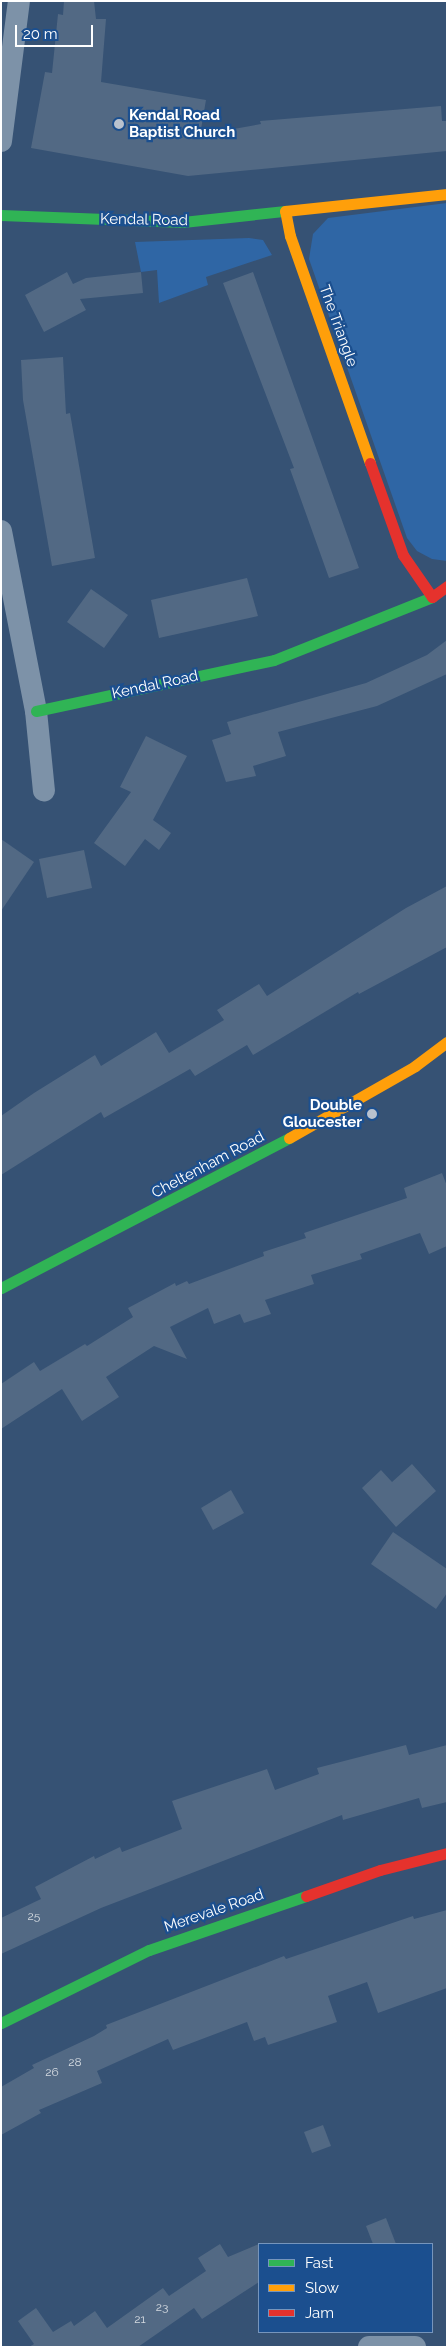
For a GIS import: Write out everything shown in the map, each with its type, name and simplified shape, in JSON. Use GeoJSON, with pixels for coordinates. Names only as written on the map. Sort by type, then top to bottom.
{"type":"FeatureCollection","features":[{"type":"Feature","properties":{"kind":"street"},"geometry":{"type":"LineString","coordinates":[[1,140],[19,1]]}},
{"type":"Feature","properties":{"kind":"street"},"geometry":{"type":"LineString","coordinates":[[285,210],[447,194]]}},
{"type":"Feature","properties":{"kind":"street","name":"Kendal Road"},"geometry":{"type":"LineString","coordinates":[[1,215],[183,222],[285,210]]}},
{"type":"Feature","properties":{"kind":"street","name":"The Triangle"},"geometry":{"type":"LineString","coordinates":[[285,210],[290,236],[403,555],[432,597]]}},
{"type":"Feature","properties":{"kind":"street"},"geometry":{"type":"LineString","coordinates":[[1,531],[36,711],[44,791]]}},
{"type":"Feature","properties":{"kind":"street"},"geometry":{"type":"LineString","coordinates":[[432,597],[447,586]]}},
{"type":"Feature","properties":{"kind":"street","name":"Kendal Road"},"geometry":{"type":"LineString","coordinates":[[36,711],[274,660],[432,597]]}},
{"type":"Feature","properties":{"kind":"street","name":"Cheltenham Road"},"geometry":{"type":"LineString","coordinates":[[1,1288],[258,1157],[414,1066],[447,1042]]}},
{"type":"Feature","properties":{"kind":"street","name":"Merevale Road"},"geometry":{"type":"LineString","coordinates":[[1,2023],[149,1950],[380,1870],[447,1853]]}},
{"type":"Feature","properties":{"kind":"street"},"geometry":{"type":"LineString","coordinates":[[370,2347],[415,2347]]}},
{"type":"Feature","properties":{"kind":"shaded area"},"geometry":{"type":"Polygon","coordinates":[[[447,203],[447,561],[432,559],[417,551],[407,538],[309,259],[313,234],[328,218],[447,203]]]}},
{"type":"Feature","properties":{"kind":"shaded area"},"geometry":{"type":"Polygon","coordinates":[[[249,238],[263,240],[272,255],[206,277],[208,285],[159,303],[157,270],[141,272],[135,242],[249,238]]]}},
{"type":"Feature","properties":{"kind":"building"},"geometry":{"type":"Polygon","coordinates":[[[64,1],[94,1],[96,19],[106,19],[101,82],[206,100],[200,135],[261,124],[260,121],[441,106],[442,121],[447,121],[447,151],[188,176],[31,148],[45,72],[52,73],[58,14],[63,15],[64,1]]]}},
{"type":"Feature","properties":{"kind":"building"},"geometry":{"type":"Polygon","coordinates":[[[67,272],[73,284],[86,278],[141,272],[143,293],[80,299],[86,310],[44,332],[25,295],[67,272]]]}},
{"type":"Feature","properties":{"kind":"building"},"geometry":{"type":"Polygon","coordinates":[[[253,272],[359,568],[329,578],[290,469],[294,468],[223,283],[253,272]]]}},
{"type":"Feature","properties":{"kind":"building"},"geometry":{"type":"Polygon","coordinates":[[[63,357],[66,414],[70,413],[95,558],[52,566],[23,400],[21,360],[63,357]]]}},
{"type":"Feature","properties":{"kind":"building"},"geometry":{"type":"Polygon","coordinates":[[[247,578],[258,616],[159,638],[151,600],[247,578]]]}},
{"type":"Feature","properties":{"kind":"building"},"geometry":{"type":"Polygon","coordinates":[[[91,589],[128,615],[104,648],[67,622],[91,589]]]}},
{"type":"Feature","properties":{"kind":"building"},"geometry":{"type":"Polygon","coordinates":[[[447,640],[447,674],[377,706],[278,732],[286,756],[253,766],[256,776],[226,782],[212,740],[231,734],[227,722],[366,683],[427,655],[447,640]]]}},
{"type":"Feature","properties":{"kind":"building"},"geometry":{"type":"Polygon","coordinates":[[[146,736],[187,756],[153,820],[171,833],[159,850],[145,839],[125,866],[94,843],[131,792],[120,787],[146,736]]]}},
{"type":"Feature","properties":{"kind":"building"},"geometry":{"type":"Polygon","coordinates":[[[1,839],[34,862],[1,911],[1,839]]]}},
{"type":"Feature","properties":{"kind":"building"},"geometry":{"type":"Polygon","coordinates":[[[84,850],[92,888],[47,898],[39,859],[84,850]]]}},
{"type":"Feature","properties":{"kind":"building"},"geometry":{"type":"Polygon","coordinates":[[[447,886],[447,947],[359,994],[358,992],[253,1055],[247,1045],[195,1076],[190,1069],[104,1118],[101,1112],[1,1175],[1,1116],[34,1093],[95,1055],[101,1066],[156,1032],[169,1053],[224,1020],[217,1010],[259,984],[267,996],[406,908],[447,886]]]}},
{"type":"Feature","properties":{"kind":"building"},"geometry":{"type":"Polygon","coordinates":[[[442,1173],[447,1186],[447,1246],[429,1254],[420,1233],[360,1254],[362,1259],[311,1275],[314,1284],[265,1300],[271,1314],[244,1323],[240,1314],[214,1324],[208,1308],[170,1327],[187,1359],[154,1346],[106,1377],[119,1397],[82,1421],[62,1389],[1,1429],[1,1384],[34,1362],[40,1371],[85,1344],[87,1346],[133,1317],[128,1308],[175,1283],[176,1286],[187,1281],[189,1284],[264,1256],[263,1252],[306,1238],[304,1233],[407,1198],[404,1188],[442,1173]]]}},
{"type":"Feature","properties":{"kind":"building"},"geometry":{"type":"Polygon","coordinates":[[[412,1464],[436,1491],[396,1527],[362,1488],[381,1470],[392,1482],[412,1464]]]}},
{"type":"Feature","properties":{"kind":"building"},"geometry":{"type":"Polygon","coordinates":[[[231,1490],[244,1513],[213,1530],[201,1508],[231,1490]]]}},
{"type":"Feature","properties":{"kind":"building"},"geometry":{"type":"Polygon","coordinates":[[[393,1532],[447,1569],[447,1593],[436,1609],[371,1564],[393,1532]]]}},
{"type":"Feature","properties":{"kind":"building"},"geometry":{"type":"Polygon","coordinates":[[[406,1745],[409,1755],[447,1745],[447,1802],[422,1808],[419,1798],[343,1820],[342,1815],[101,1908],[1,1954],[1,1918],[41,1899],[35,1887],[94,1856],[95,1859],[120,1847],[122,1852],[182,1829],[172,1801],[267,1769],[275,1790],[319,1774],[317,1768],[406,1745]]]}},
{"type":"Feature","properties":{"kind":"building"},"geometry":{"type":"Polygon","coordinates":[[[447,1910],[447,1988],[378,2013],[367,1982],[328,1996],[337,2022],[268,2045],[265,2037],[254,2041],[247,2022],[173,2050],[168,2039],[97,2071],[102,2083],[39,2110],[41,2113],[1,2135],[1,2087],[34,2068],[32,2065],[94,2036],[107,2028],[106,2025],[284,1956],[286,1959],[413,1916],[414,1919],[447,1910]]]}},
{"type":"Feature","properties":{"kind":"building"},"geometry":{"type":"Polygon","coordinates":[[[323,2125],[331,2146],[312,2153],[304,2132],[323,2125]]]}},
{"type":"Feature","properties":{"kind":"building"},"geometry":{"type":"Polygon","coordinates":[[[386,2218],[396,2243],[373,2243],[366,2226],[386,2218]]]}},
{"type":"Feature","properties":{"kind":"building"},"geometry":{"type":"Polygon","coordinates":[[[220,2244],[228,2257],[258,2244],[258,2283],[202,2319],[194,2308],[138,2347],[29,2347],[34,2344],[18,2321],[36,2308],[53,2332],[71,2321],[74,2326],[95,2311],[107,2328],[163,2288],[169,2296],[206,2271],[198,2258],[220,2244]]]}},
{"type":"Feature","properties":{"kind":"traffic: fast"},"geometry":{"type":"LineString","coordinates":[[1,215],[183,222],[285,211]]}},
{"type":"Feature","properties":{"kind":"traffic: fast"},"geometry":{"type":"LineString","coordinates":[[36,711],[274,660],[432,597]]}},
{"type":"Feature","properties":{"kind":"traffic: fast"},"geometry":{"type":"LineString","coordinates":[[1,1288],[289,1138]]}},
{"type":"Feature","properties":{"kind":"traffic: fast"},"geometry":{"type":"LineString","coordinates":[[1,2023],[149,1950],[306,1896]]}},
{"type":"Feature","properties":{"kind":"traffic: slow"},"geometry":{"type":"LineString","coordinates":[[370,463],[290,236],[285,211],[447,194]]}},
{"type":"Feature","properties":{"kind":"traffic: slow"},"geometry":{"type":"LineString","coordinates":[[289,1138],[415,1066],[447,1042]]}},
{"type":"Feature","properties":{"kind":"traffic: jam"},"geometry":{"type":"LineString","coordinates":[[370,463],[403,555],[432,597],[447,586]]}},
{"type":"Feature","properties":{"kind":"traffic: jam"},"geometry":{"type":"LineString","coordinates":[[306,1896],[380,1870],[447,1853]]}},
{"type":"Feature","properties":{"kind":"place","name":"Kendal Road Baptist Church"},"geometry":{"type":"Point","coordinates":[119,124]}},
{"type":"Feature","properties":{"kind":"place","name":"Double Gloucester"},"geometry":{"type":"Point","coordinates":[372,1114]}}]}
